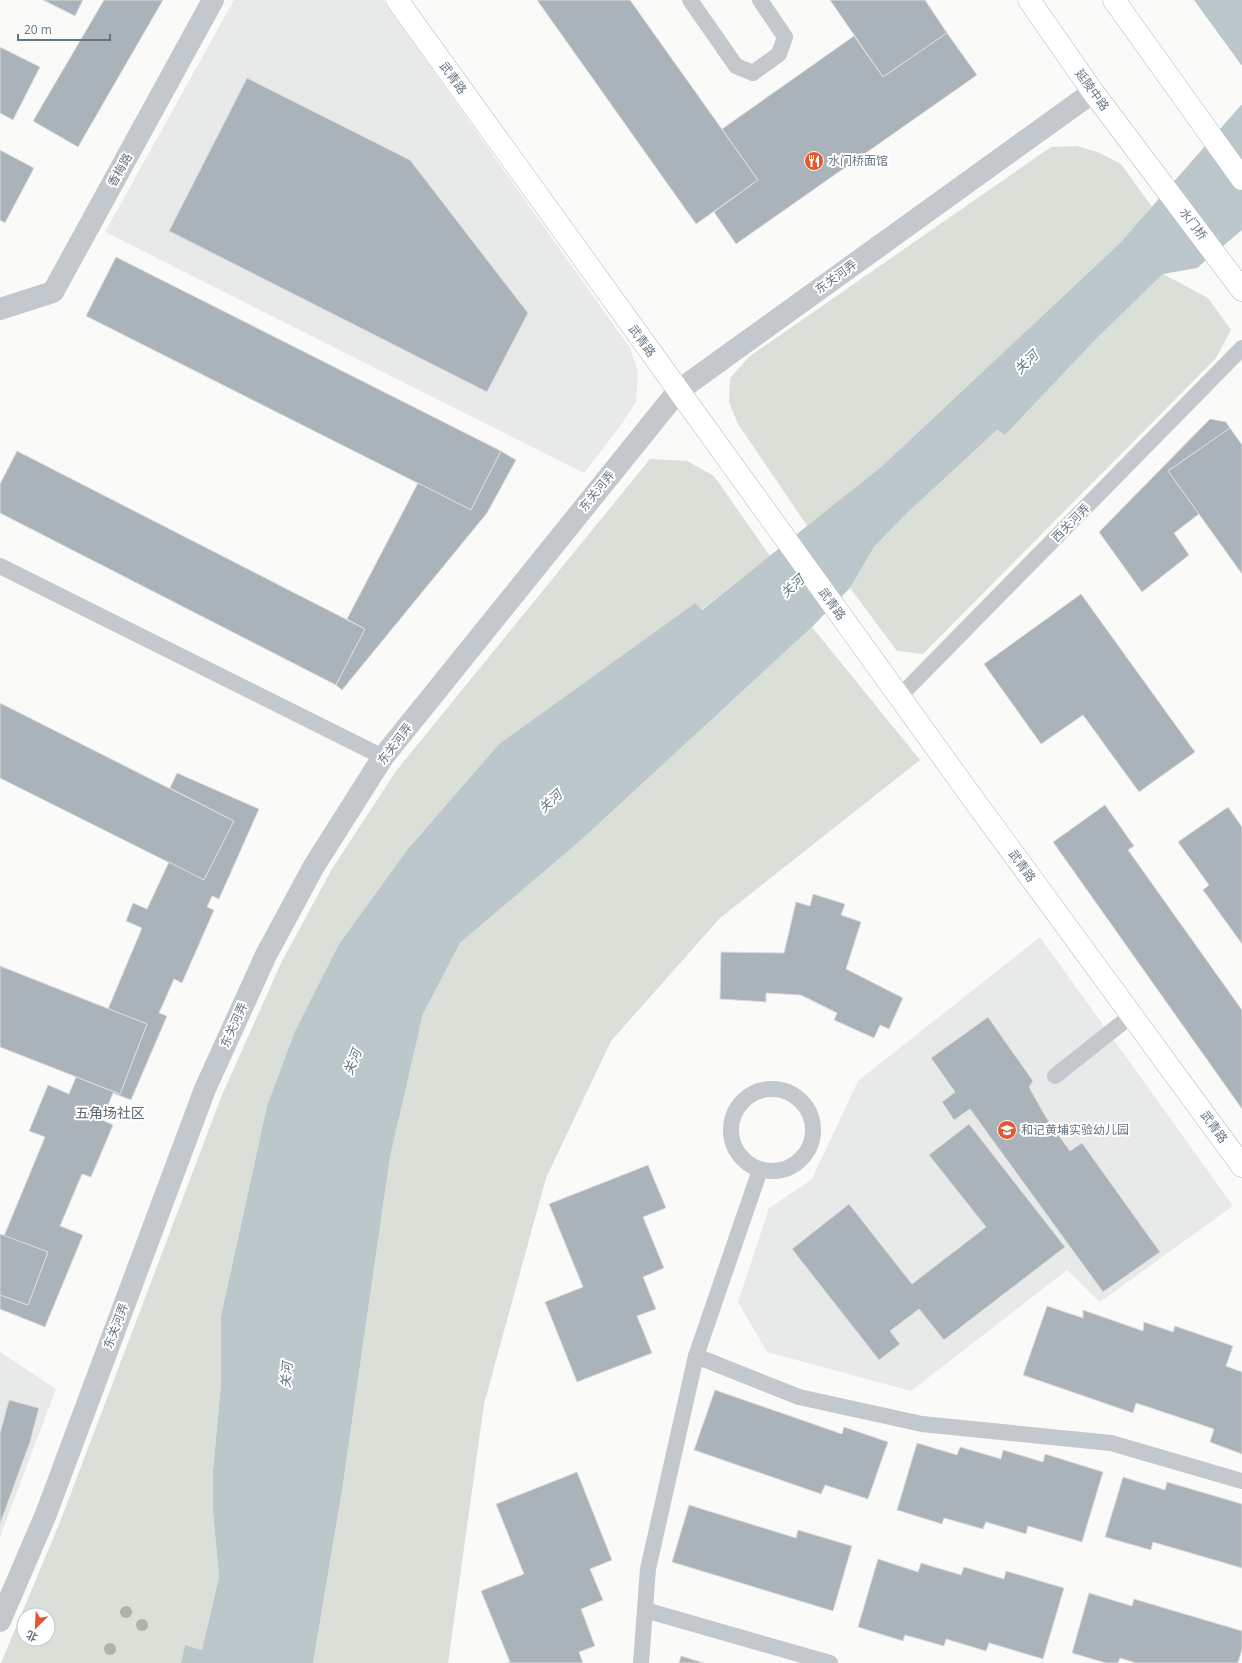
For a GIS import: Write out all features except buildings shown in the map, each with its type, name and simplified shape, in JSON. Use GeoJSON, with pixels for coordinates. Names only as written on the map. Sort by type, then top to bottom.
{"type":"FeatureCollection","features":[{"type":"Feature","properties":{"kind":"street","name":"香梅路"},"geometry":{"type":"LineString","coordinates":[[0,309],[53,292],[214,0]]}},
{"type":"Feature","properties":{"kind":"street","name":"武青路"},"geometry":{"type":"LineString","coordinates":[[397,0],[899,697],[1242,1166]]}},
{"type":"Feature","properties":{"kind":"street","name":"延陵中路"},"geometry":{"type":"LineString","coordinates":[[1029,0],[1094,92],[1158,178]]}},
{"type":"Feature","properties":{"kind":"street"},"geometry":{"type":"LineString","coordinates":[[1114,0],[1242,179]]}},
{"type":"Feature","properties":{"kind":"street","name":"东关河弄"},"geometry":{"type":"LineString","coordinates":[[0,1621],[46,1514],[208,1082],[266,956],[314,866],[383,757],[678,391],[1094,92]]}},
{"type":"Feature","properties":{"kind":"street","name":"水门桥"},"geometry":{"type":"LineString","coordinates":[[1158,178],[1242,290]]}},
{"type":"Feature","properties":{"kind":"lane"},"geometry":{"type":"LineString","coordinates":[[690,0],[736,66],[753,73],[779,54],[785,38],[760,0]]}},
{"type":"Feature","properties":{"kind":"lane","name":"西关河弄"},"geometry":{"type":"LineString","coordinates":[[899,697],[1242,348]]}},
{"type":"Feature","properties":{"kind":"lane"},"geometry":{"type":"LineString","coordinates":[[0,566],[383,757]]}},
{"type":"Feature","properties":{"kind":"lane"},"geometry":{"type":"LineString","coordinates":[[1055,1076],[1132,1015]]}},
{"type":"Feature","properties":{"kind":"lane"},"geometry":{"type":"LineString","coordinates":[[778,1088],[790,1092],[801,1101],[809,1111],[813,1124],[813,1137],[809,1150],[800,1161],[788,1168],[774,1171],[760,1170],[747,1164],[738,1154],[731,1141],[730,1127],[733,1113],[741,1102],[752,1093],[765,1089],[778,1088]]}},
{"type":"Feature","properties":{"kind":"lane"},"geometry":{"type":"LineString","coordinates":[[641,1663],[648,1569],[696,1356],[760,1170]]}},
{"type":"Feature","properties":{"kind":"lane"},"geometry":{"type":"LineString","coordinates":[[696,1356],[799,1397],[922,1424],[1111,1443],[1242,1481]]}},
{"type":"Feature","properties":{"kind":"lane"},"geometry":{"type":"LineString","coordinates":[[645,1610],[830,1663]]}},
{"type":"Feature","properties":{"kind":"shaded area"},"geometry":{"type":"Polygon","coordinates":[[[234,0],[383,0],[630,348],[638,372],[636,402],[618,429],[584,473],[105,232],[234,0]]]}},
{"type":"Feature","properties":{"kind":"shaded area"},"geometry":{"type":"Polygon","coordinates":[[[1077,146],[1100,153],[1121,164],[1152,207],[1120,243],[881,467],[808,527],[738,424],[729,402],[730,378],[750,356],[1051,147],[1077,146]]]}},
{"type":"Feature","properties":{"kind":"shaded area"},"geometry":{"type":"Polygon","coordinates":[[[1163,274],[1208,298],[1231,330],[1216,358],[923,654],[897,651],[850,588],[874,547],[906,514],[997,430],[1005,435],[1097,338],[1163,274]]]}},
{"type":"Feature","properties":{"kind":"shaded area"},"geometry":{"type":"Polygon","coordinates":[[[650,459],[687,461],[714,476],[770,556],[701,610],[695,603],[499,744],[407,850],[339,944],[295,1031],[267,1106],[221,1316],[221,1383],[213,1471],[213,1512],[219,1577],[202,1650],[185,1645],[181,1663],[1,1663],[16,1627],[16,1647],[56,1647],[56,1607],[24,1607],[60,1522],[222,1095],[282,961],[332,869],[396,771],[650,459]]]}},
{"type":"Feature","properties":{"kind":"shaded area"},"geometry":{"type":"Polygon","coordinates":[[[812,627],[920,760],[720,918],[611,1041],[546,1178],[484,1404],[448,1663],[313,1663],[342,1491],[390,1157],[423,1014],[460,943],[581,840],[812,627]]]}},
{"type":"Feature","properties":{"kind":"shaded area","name":"和记黄埔实验幼儿园"},"geometry":{"type":"Polygon","coordinates":[[[1040,937],[1233,1206],[1100,1302],[1067,1270],[911,1391],[767,1352],[738,1302],[769,1208],[812,1179],[858,1081],[1040,937]]]}},
{"type":"Feature","properties":{"kind":"shaded area"},"geometry":{"type":"Polygon","coordinates":[[[0,1352],[56,1389],[0,1537],[0,1352]]]}},
{"type":"Feature","properties":{"kind":"water"},"geometry":{"type":"Polygon","coordinates":[[[1194,0],[1242,0],[1242,66],[1194,0]]]}},
{"type":"Feature","properties":{"kind":"water","name":"关河"},"geometry":{"type":"Polygon","coordinates":[[[1242,104],[1242,230],[1197,268],[1163,274],[1097,338],[1005,435],[997,430],[906,514],[874,547],[850,588],[812,627],[581,840],[460,943],[423,1014],[390,1157],[342,1491],[313,1663],[181,1663],[185,1645],[202,1650],[219,1577],[213,1512],[213,1471],[221,1383],[221,1316],[267,1106],[295,1031],[339,944],[407,850],[499,744],[695,603],[702,610],[881,467],[1120,243],[1242,104]]]}},
{"type":"Feature","properties":{"kind":"place","name":"水门桥面馆"},"geometry":{"type":"Point","coordinates":[814,161]}},
{"type":"Feature","properties":{"kind":"place","name":"和记黄埔实验幼儿园"},"geometry":{"type":"Point","coordinates":[1007,1130]}},
{"type":"Feature","properties":{"kind":"district","name":"五角场社区"},"geometry":{"type":"Point","coordinates":[110,1113]}}]}
